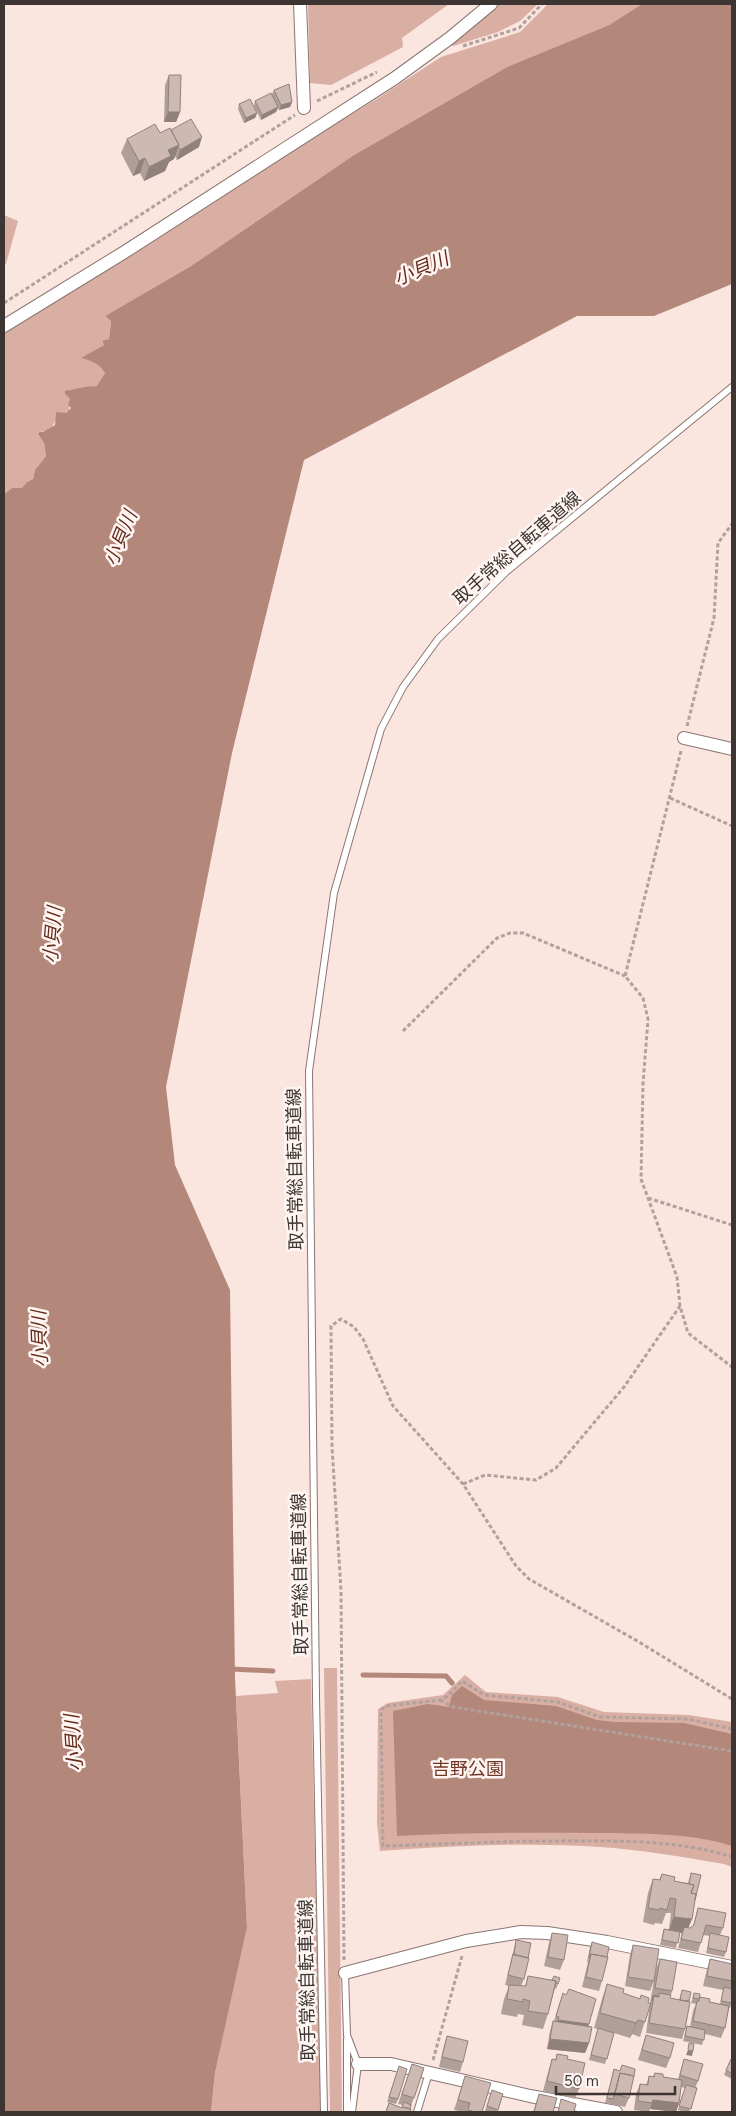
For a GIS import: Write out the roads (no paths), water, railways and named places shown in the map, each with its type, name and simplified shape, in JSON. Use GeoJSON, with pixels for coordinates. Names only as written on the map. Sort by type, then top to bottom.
{"type":"FeatureCollection","features":[{"type":"Feature","properties":{"kind":"street"},"geometry":{"type":"LineString","coordinates":[[300,4],[304,108]]}},
{"type":"Feature","properties":{"kind":"street"},"geometry":{"type":"LineString","coordinates":[[4,326],[123,253],[395,78],[450,38],[491,4]]}},
{"type":"Feature","properties":{"kind":"street"},"geometry":{"type":"LineString","coordinates":[[684,738],[732,749]]}},
{"type":"Feature","properties":{"kind":"street"},"geometry":{"type":"LineString","coordinates":[[344,1973],[466,1941],[521,1932],[616,1944],[732,1967]]}},
{"type":"Feature","properties":{"kind":"street"},"geometry":{"type":"LineString","coordinates":[[358,2064],[391,2064],[538,2098],[616,2112]]}},
{"type":"Feature","properties":{"kind":"lane","name":"取手常総自転車道線"},"geometry":{"type":"LineString","coordinates":[[324,2112],[316,1696],[309,1071],[334,893],[381,729],[403,687],[438,639],[506,572],[732,387]]}},
{"type":"Feature","properties":{"kind":"lane"},"geometry":{"type":"LineString","coordinates":[[344,1973],[347,2035],[346,2112]]}},
{"type":"Feature","properties":{"kind":"lane"},"geometry":{"type":"LineString","coordinates":[[347,2035],[358,2064],[352,2112]]}},
{"type":"Feature","properties":{"kind":"lane"},"geometry":{"type":"LineString","coordinates":[[417,2112],[429,2073]]}},
{"type":"Feature","properties":{"kind":"water","name":"小貝川"},"geometry":{"type":"Polygon","coordinates":[[[642,4],[732,4],[732,284],[654,316],[577,316],[304,460],[232,753],[166,1087],[175,1165],[230,1290],[235,1678],[247,1927],[215,2073],[211,2112],[4,2112],[4,494],[12,488],[22,488],[33,479],[35,470],[46,456],[44,443],[38,434],[39,432],[43,432],[55,425],[56,412],[66,413],[71,408],[68,405],[70,399],[65,394],[65,391],[97,386],[105,373],[94,363],[81,358],[104,345],[102,341],[109,339],[111,321],[105,316],[191,266],[354,155],[507,67],[609,25],[642,4]]]}},
{"type":"Feature","properties":{"kind":"water","name":"吉野公園"},"geometry":{"type":"Polygon","coordinates":[[[462,1686],[484,1700],[556,1706],[597,1720],[684,1723],[732,1734],[732,1846],[699,1838],[647,1834],[471,1833],[397,1836],[393,1711],[428,1704],[449,1707],[452,1695],[462,1686]]]}},
{"type":"Feature","properties":{"kind":"waterway"},"geometry":{"type":"LineString","coordinates":[[231,1669],[273,1671]]}},
{"type":"Feature","properties":{"kind":"waterway"},"geometry":{"type":"LineString","coordinates":[[363,1675],[446,1676],[452,1683]]}}]}
